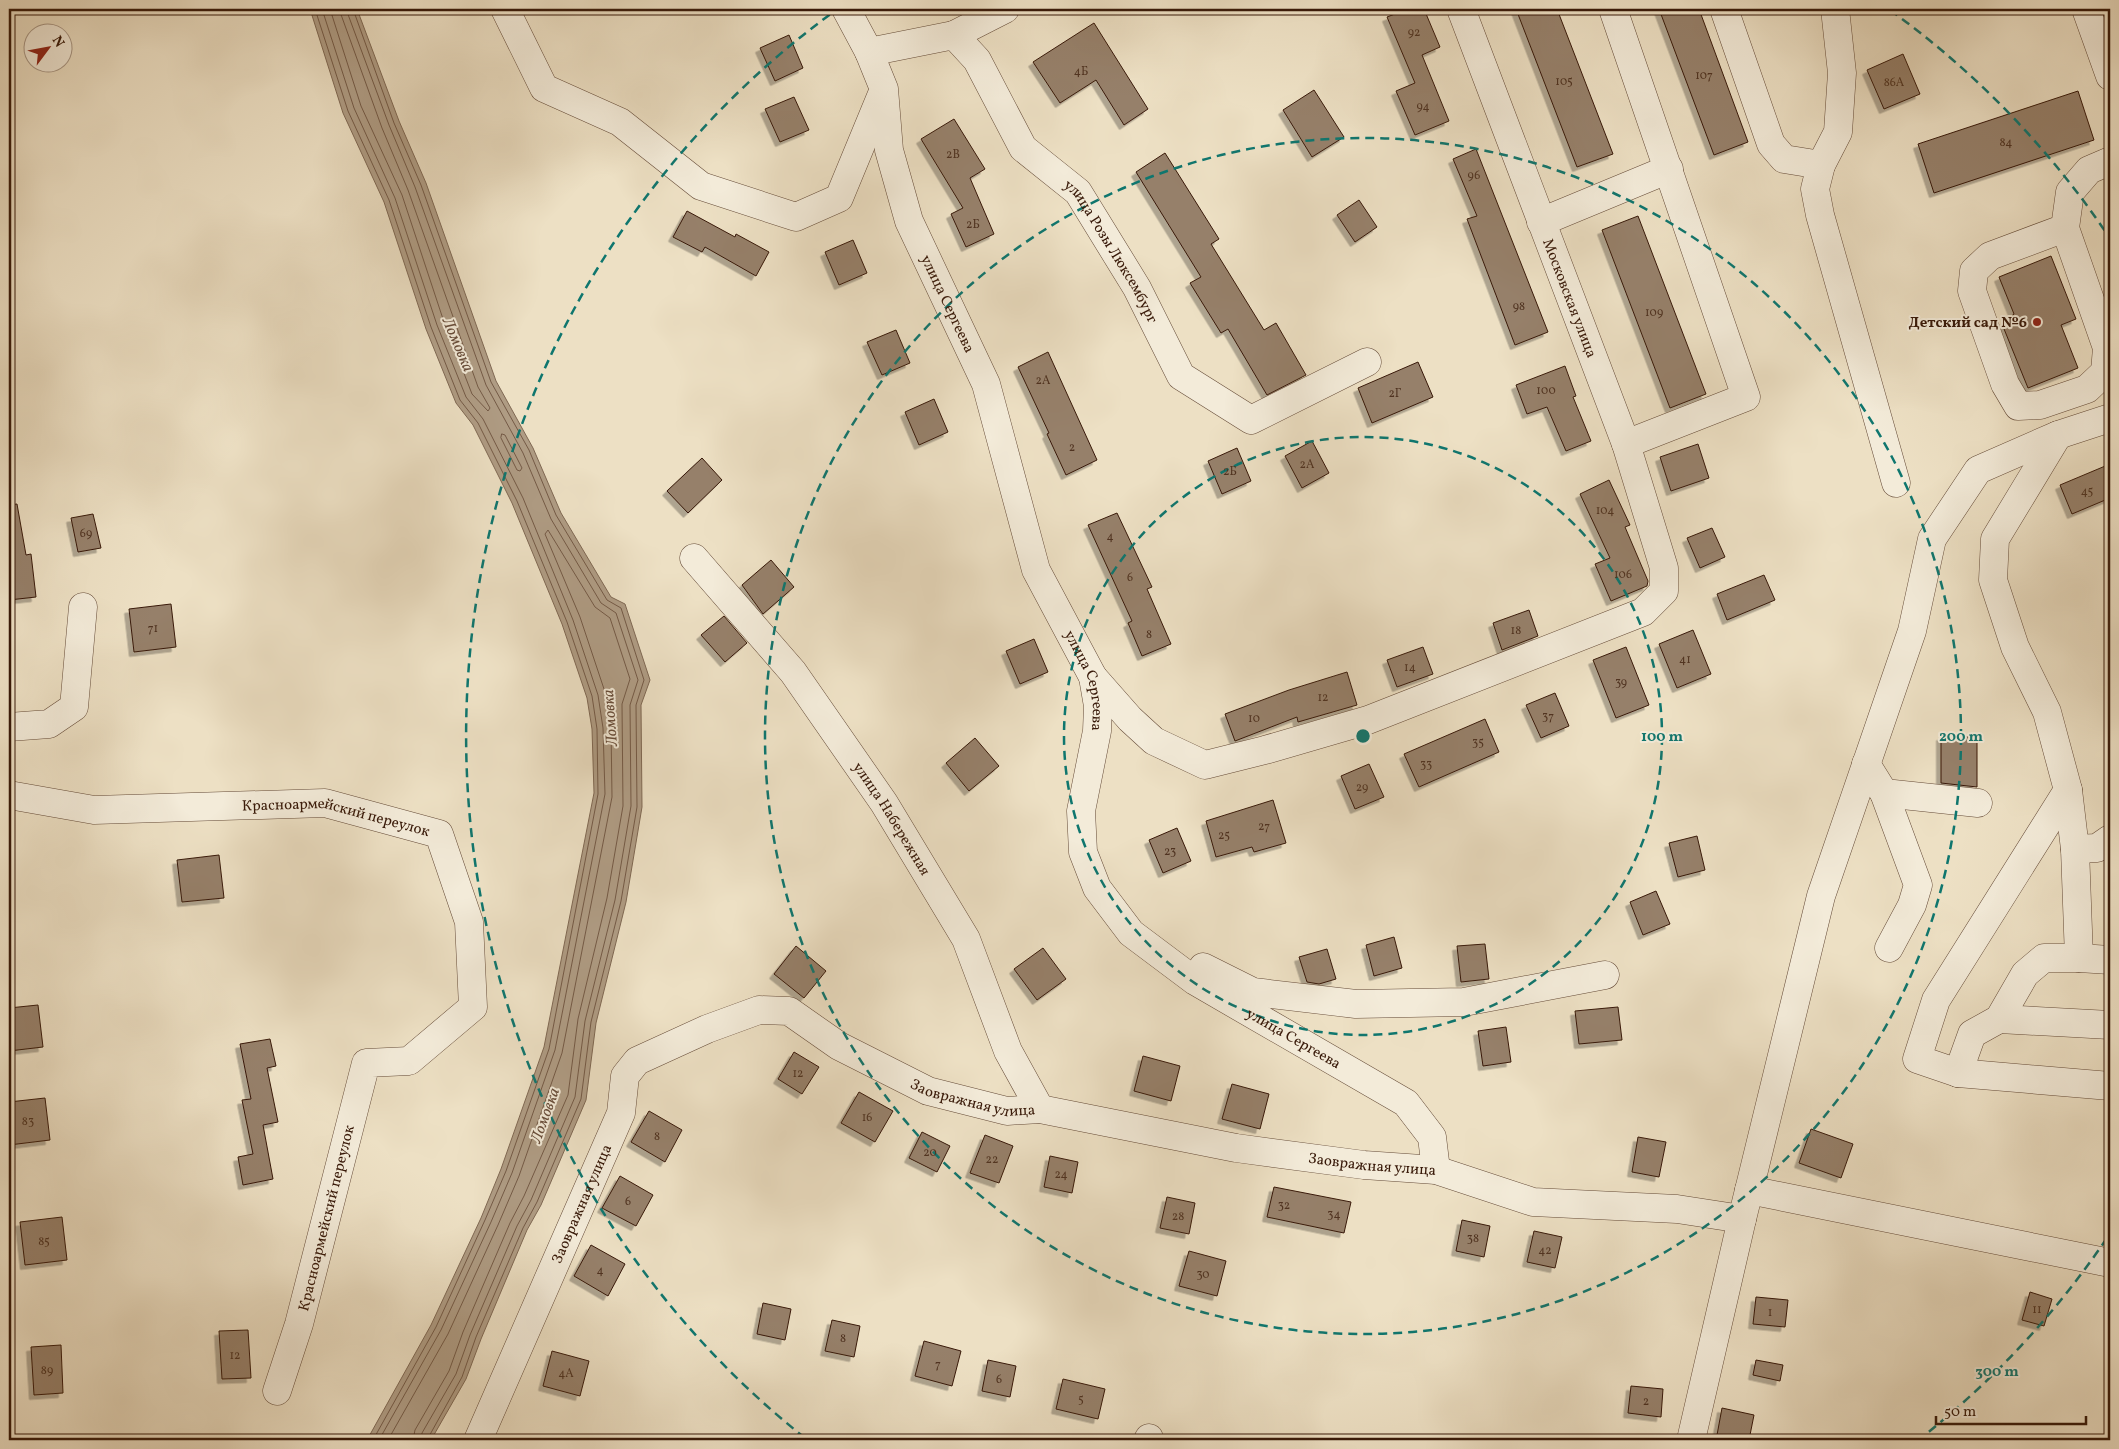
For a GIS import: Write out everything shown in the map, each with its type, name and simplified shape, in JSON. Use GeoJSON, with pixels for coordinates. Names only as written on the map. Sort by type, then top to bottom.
{"type":"FeatureCollection","features":[{"type":"Feature","properties":{"kind":"street"},"geometry":{"type":"LineString","coordinates":[[505,9],[544,88],[620,122],[701,186],[796,216],[839,198],[884,89]]}},
{"type":"Feature","properties":{"kind":"street","name":"улица Сергеева"},"geometry":{"type":"LineString","coordinates":[[846,9],[869,52],[884,89],[889,150],[908,221],[986,384],[1036,570],[1094,677],[1098,706],[1093,755],[1081,812],[1083,852],[1097,888],[1131,933],[1195,981],[1406,1103],[1432,1137],[1436,1170]]}},
{"type":"Feature","properties":{"kind":"street"},"geometry":{"type":"LineString","coordinates":[[869,52],[954,35],[1005,9]]}},
{"type":"Feature","properties":{"kind":"street","name":"Московская улица"},"geometry":{"type":"LineString","coordinates":[[1154,741],[1205,765],[1266,750],[1368,720],[1642,612],[1664,592],[1664,568],[1626,444],[1540,222],[1462,9]]}},
{"type":"Feature","properties":{"kind":"street"},"geometry":{"type":"LineString","coordinates":[[1614,9],[1746,397],[1626,444]]}},
{"type":"Feature","properties":{"kind":"street"},"geometry":{"type":"LineString","coordinates":[[1724,9],[1771,144],[1784,159],[1822,165]]}},
{"type":"Feature","properties":{"kind":"street"},"geometry":{"type":"LineString","coordinates":[[1835,9],[1842,73],[1838,132],[1822,165],[1815,189],[1820,215],[1896,483]]}},
{"type":"Feature","properties":{"kind":"street"},"geometry":{"type":"LineString","coordinates":[[2086,9],[2110,76]]}},
{"type":"Feature","properties":{"kind":"street","name":"улица Розы Люксембург"},"geometry":{"type":"LineString","coordinates":[[954,35],[977,60],[1023,148],[1078,192],[1136,288],[1181,376],[1251,420],[1367,362]]}},
{"type":"Feature","properties":{"kind":"street"},"geometry":{"type":"LineString","coordinates":[[2065,228],[1990,256],[1974,271],[1972,291],[2005,384],[2018,406],[2040,406],[2087,389],[2105,372],[2107,348],[2065,228],[2070,192],[2089,170],[2110,161]]}},
{"type":"Feature","properties":{"kind":"street"},"geometry":{"type":"LineString","coordinates":[[1540,222],[1669,169]]}},
{"type":"Feature","properties":{"kind":"street"},"geometry":{"type":"LineString","coordinates":[[1691,1440],[1742,1219],[1821,896],[1912,631],[1932,539],[1978,470],[2058,435],[2110,418]]}},
{"type":"Feature","properties":{"kind":"street"},"geometry":{"type":"LineString","coordinates":[[2058,435],[1996,539],[1993,580],[2015,647],[2047,712],[2068,790],[2075,849],[2079,958]]}},
{"type":"Feature","properties":{"kind":"street","name":"улица Набережная"},"geometry":{"type":"LineString","coordinates":[[694,558],[793,672],[884,803],[966,939],[1008,1050],[1040,1109]]}},
{"type":"Feature","properties":{"kind":"street"},"geometry":{"type":"LineString","coordinates":[[9,727],[49,724],[74,707],[83,607]]}},
{"type":"Feature","properties":{"kind":"street"},"geometry":{"type":"LineString","coordinates":[[1094,677],[1130,720],[1154,741]]}},
{"type":"Feature","properties":{"kind":"street"},"geometry":{"type":"LineString","coordinates":[[1093,755],[1105,742],[1117,737],[1131,736],[1154,741]]}},
{"type":"Feature","properties":{"kind":"street"},"geometry":{"type":"LineString","coordinates":[[1866,764],[1884,793],[1918,885],[1912,905],[1889,948]]}},
{"type":"Feature","properties":{"kind":"street"},"geometry":{"type":"LineString","coordinates":[[2068,790],[1936,1000],[1917,1059],[1958,1073],[2110,1086]]}},
{"type":"Feature","properties":{"kind":"street"},"geometry":{"type":"LineString","coordinates":[[1884,793],[1978,803]]}},
{"type":"Feature","properties":{"kind":"street","name":"Красноармейский переулок"},"geometry":{"type":"LineString","coordinates":[[9,795],[94,810],[325,803],[439,834],[469,922],[473,1007],[409,1061],[366,1063],[299,1324],[277,1391]]}},
{"type":"Feature","properties":{"kind":"street"},"geometry":{"type":"LineString","coordinates":[[2075,849],[2097,848],[2110,839]]}},
{"type":"Feature","properties":{"kind":"street"},"geometry":{"type":"LineString","coordinates":[[1131,933],[1253,992],[1356,1004],[1464,1002],[1605,975]]}},
{"type":"Feature","properties":{"kind":"street"},"geometry":{"type":"LineString","coordinates":[[1958,1073],[1972,1034],[1998,1019],[2025,974],[2044,958],[2110,960]]}},
{"type":"Feature","properties":{"kind":"street","name":"Заовражная улица"},"geometry":{"type":"LineString","coordinates":[[478,1440],[622,1112],[625,1076],[637,1061],[707,1029],[759,1010],[788,1011],[838,1046],[928,1091],[1007,1111],[1040,1109],[1236,1148],[1364,1165],[1436,1170],[1533,1202],[1677,1209],[1742,1219]]}},
{"type":"Feature","properties":{"kind":"street"},"geometry":{"type":"LineString","coordinates":[[1998,1019],[2110,1025]]}},
{"type":"Feature","properties":{"kind":"street"},"geometry":{"type":"LineString","coordinates":[[1749,1190],[2110,1263]]}},
{"type":"Feature","properties":{"kind":"water","name":"Ломовка"},"geometry":{"type":"Polygon","coordinates":[[[310,9],[357,9],[399,121],[426,183],[496,381],[533,448],[561,513],[611,597],[625,604],[650,680],[641,705],[642,807],[626,902],[596,1023],[586,1100],[541,1205],[527,1230],[466,1379],[431,1440],[367,1440],[431,1325],[481,1218],[501,1169],[544,1047],[594,793],[592,729],[587,698],[562,624],[512,503],[473,425],[456,403],[426,329],[384,202],[343,113],[310,9]]]}},
{"type":"Feature","properties":{"kind":"building"},"geometry":{"type":"Polygon","coordinates":[[[1408,9],[1424,9],[1440,47],[1422,55],[1449,121],[1415,135],[1396,91],[1415,83],[1387,17],[1408,9]]]}},
{"type":"Feature","properties":{"kind":"building"},"geometry":{"type":"Polygon","coordinates":[[[1516,9],[1557,9],[1613,154],[1577,167],[1516,9]]]}},
{"type":"Feature","properties":{"kind":"building"},"geometry":{"type":"Polygon","coordinates":[[[1659,9],[1699,9],[1748,142],[1714,155],[1659,9]]]}},
{"type":"Feature","properties":{"kind":"building"},"geometry":{"type":"Polygon","coordinates":[[[1094,23],[1148,109],[1124,125],[1096,80],[1060,103],[1033,62],[1094,23]]]}},
{"type":"Feature","properties":{"kind":"building"},"geometry":{"type":"Polygon","coordinates":[[[789,35],[803,68],[775,81],[760,48],[789,35]]]}},
{"type":"Feature","properties":{"kind":"building"},"geometry":{"type":"Polygon","coordinates":[[[1903,54],[1920,94],[1884,109],[1867,70],[1903,54]]]}},
{"type":"Feature","properties":{"kind":"building"},"geometry":{"type":"Polygon","coordinates":[[[1314,90],[1344,137],[1312,157],[1283,110],[1314,90]]]}},
{"type":"Feature","properties":{"kind":"building"},"geometry":{"type":"Polygon","coordinates":[[[2078,91],[2094,140],[1934,193],[1918,144],[2078,91]]]}},
{"type":"Feature","properties":{"kind":"building"},"geometry":{"type":"Polygon","coordinates":[[[794,97],[809,130],[780,142],[765,109],[794,97]]]}},
{"type":"Feature","properties":{"kind":"building"},"geometry":{"type":"Polygon","coordinates":[[[954,119],[985,169],[970,178],[994,234],[966,247],[951,214],[963,208],[921,139],[954,119]]]}},
{"type":"Feature","properties":{"kind":"building"},"geometry":{"type":"Polygon","coordinates":[[[1476,149],[1548,332],[1515,345],[1467,219],[1477,216],[1453,159],[1476,149]]]}},
{"type":"Feature","properties":{"kind":"building"},"geometry":{"type":"Polygon","coordinates":[[[1165,153],[1219,239],[1211,244],[1264,330],[1276,323],[1306,375],[1267,395],[1228,329],[1221,333],[1190,283],[1201,277],[1136,172],[1165,153]]]}},
{"type":"Feature","properties":{"kind":"building"},"geometry":{"type":"Polygon","coordinates":[[[1359,200],[1377,227],[1355,242],[1337,215],[1359,200]]]}},
{"type":"Feature","properties":{"kind":"building"},"geometry":{"type":"Polygon","coordinates":[[[687,211],[735,237],[736,234],[769,252],[756,276],[705,247],[702,252],[673,237],[687,211]]]}},
{"type":"Feature","properties":{"kind":"building"},"geometry":{"type":"Polygon","coordinates":[[[1638,216],[1706,394],[1670,408],[1602,230],[1638,216]]]}},
{"type":"Feature","properties":{"kind":"building"},"geometry":{"type":"Polygon","coordinates":[[[853,240],[867,273],[839,285],[825,252],[853,240]]]}},
{"type":"Feature","properties":{"kind":"building","name":"Детский сад №6"},"geometry":{"type":"Polygon","coordinates":[[[2051,256],[2076,319],[2061,325],[2078,368],[2028,388],[2002,324],[2014,314],[1999,277],[2051,256]]]}},
{"type":"Feature","properties":{"kind":"building"},"geometry":{"type":"Polygon","coordinates":[[[896,330],[910,363],[882,375],[867,342],[896,330]]]}},
{"type":"Feature","properties":{"kind":"building"},"geometry":{"type":"Polygon","coordinates":[[[1048,352],[1097,460],[1066,475],[1047,434],[1049,433],[1018,367],[1048,352]]]}},
{"type":"Feature","properties":{"kind":"building"},"geometry":{"type":"Polygon","coordinates":[[[1418,362],[1433,397],[1372,423],[1358,388],[1418,362]]]}},
{"type":"Feature","properties":{"kind":"building"},"geometry":{"type":"Polygon","coordinates":[[[1565,366],[1576,396],[1573,397],[1591,441],[1566,451],[1547,407],[1527,414],[1516,385],[1565,366]]]}},
{"type":"Feature","properties":{"kind":"building"},"geometry":{"type":"Polygon","coordinates":[[[934,399],[948,432],[919,445],[905,412],[934,399]]]}},
{"type":"Feature","properties":{"kind":"building"},"geometry":{"type":"Polygon","coordinates":[[[1312,441],[1329,473],[1302,488],[1285,456],[1312,441]]]}},
{"type":"Feature","properties":{"kind":"building"},"geometry":{"type":"Polygon","coordinates":[[[1698,444],[1709,478],[1671,491],[1660,457],[1698,444]]]}},
{"type":"Feature","properties":{"kind":"building"},"geometry":{"type":"Polygon","coordinates":[[[1237,448],[1251,481],[1222,494],[1208,461],[1237,448]]]}},
{"type":"Feature","properties":{"kind":"building"},"geometry":{"type":"Polygon","coordinates":[[[702,458],[722,480],[688,513],[667,491],[702,458]]]}},
{"type":"Feature","properties":{"kind":"building"},"geometry":{"type":"Polygon","coordinates":[[[2110,464],[2110,498],[2072,514],[2060,485],[2110,464]]]}},
{"type":"Feature","properties":{"kind":"building"},"geometry":{"type":"Polygon","coordinates":[[[1609,480],[1630,525],[1625,527],[1648,581],[1647,586],[1611,601],[1595,564],[1610,558],[1580,494],[1609,480]]]}},
{"type":"Feature","properties":{"kind":"building"},"geometry":{"type":"Polygon","coordinates":[[[17,504],[26,555],[31,554],[36,597],[9,600],[9,505],[17,504]]]}},
{"type":"Feature","properties":{"kind":"building"},"geometry":{"type":"Polygon","coordinates":[[[1117,513],[1152,587],[1147,589],[1171,644],[1142,656],[1128,623],[1132,621],[1088,525],[1117,513]]]}},
{"type":"Feature","properties":{"kind":"building"},"geometry":{"type":"Polygon","coordinates":[[[93,514],[101,548],[78,552],[71,518],[93,514]]]}},
{"type":"Feature","properties":{"kind":"building"},"geometry":{"type":"Polygon","coordinates":[[[1712,528],[1725,557],[1700,568],[1687,538],[1712,528]]]}},
{"type":"Feature","properties":{"kind":"building"},"geometry":{"type":"Polygon","coordinates":[[[771,560],[794,587],[763,614],[742,585],[771,560]]]}},
{"type":"Feature","properties":{"kind":"building"},"geometry":{"type":"Polygon","coordinates":[[[1764,575],[1775,600],[1727,620],[1717,594],[1764,575]]]}},
{"type":"Feature","properties":{"kind":"building"},"geometry":{"type":"Polygon","coordinates":[[[171,604],[176,647],[134,652],[129,609],[171,604]]]}},
{"type":"Feature","properties":{"kind":"building"},"geometry":{"type":"Polygon","coordinates":[[[1529,610],[1538,636],[1502,650],[1493,623],[1529,610]]]}},
{"type":"Feature","properties":{"kind":"building"},"geometry":{"type":"Polygon","coordinates":[[[724,616],[747,643],[725,662],[701,635],[724,616]]]}},
{"type":"Feature","properties":{"kind":"building"},"geometry":{"type":"Polygon","coordinates":[[[1693,630],[1711,674],[1677,688],[1659,644],[1693,630]]]}},
{"type":"Feature","properties":{"kind":"building"},"geometry":{"type":"Polygon","coordinates":[[[1034,639],[1048,672],[1020,684],[1006,651],[1034,639]]]}},
{"type":"Feature","properties":{"kind":"building"},"geometry":{"type":"Polygon","coordinates":[[[1423,647],[1433,674],[1397,687],[1387,660],[1423,647]]]}},
{"type":"Feature","properties":{"kind":"building"},"geometry":{"type":"Polygon","coordinates":[[[1626,647],[1649,705],[1616,718],[1593,660],[1626,647]]]}},
{"type":"Feature","properties":{"kind":"building"},"geometry":{"type":"Polygon","coordinates":[[[1347,672],[1357,705],[1298,722],[1297,717],[1235,741],[1225,714],[1289,690],[1347,672]]]}},
{"type":"Feature","properties":{"kind":"building"},"geometry":{"type":"Polygon","coordinates":[[[1555,693],[1569,726],[1541,738],[1526,705],[1555,693]]]}},
{"type":"Feature","properties":{"kind":"building"},"geometry":{"type":"Polygon","coordinates":[[[1485,719],[1499,752],[1419,787],[1404,754],[1485,719]]]}},
{"type":"Feature","properties":{"kind":"building"},"geometry":{"type":"Polygon","coordinates":[[[1941,736],[1977,737],[1977,787],[1941,783],[1941,736]]]}},
{"type":"Feature","properties":{"kind":"building"},"geometry":{"type":"Polygon","coordinates":[[[975,738],[999,766],[969,791],[946,763],[975,738]]]}},
{"type":"Feature","properties":{"kind":"building"},"geometry":{"type":"Polygon","coordinates":[[[1369,764],[1384,797],[1355,809],[1341,776],[1369,764]]]}},
{"type":"Feature","properties":{"kind":"building"},"geometry":{"type":"Polygon","coordinates":[[[1273,800],[1286,843],[1254,852],[1252,847],[1216,857],[1206,821],[1273,800]]]}},
{"type":"Feature","properties":{"kind":"building"},"geometry":{"type":"Polygon","coordinates":[[[1177,828],[1191,861],[1163,873],[1149,840],[1177,828]]]}},
{"type":"Feature","properties":{"kind":"building"},"geometry":{"type":"Polygon","coordinates":[[[1697,836],[1705,870],[1678,877],[1669,843],[1697,836]]]}},
{"type":"Feature","properties":{"kind":"building"},"geometry":{"type":"Polygon","coordinates":[[[219,855],[224,898],[182,902],[177,860],[219,855]]]}},
{"type":"Feature","properties":{"kind":"building"},"geometry":{"type":"Polygon","coordinates":[[[1656,891],[1670,924],[1643,935],[1630,902],[1656,891]]]}},
{"type":"Feature","properties":{"kind":"building"},"geometry":{"type":"Polygon","coordinates":[[[1394,937],[1402,968],[1374,976],[1366,945],[1394,937]]]}},
{"type":"Feature","properties":{"kind":"building"},"geometry":{"type":"Polygon","coordinates":[[[1485,944],[1489,979],[1461,982],[1457,946],[1485,944]]]}},
{"type":"Feature","properties":{"kind":"building"},"geometry":{"type":"Polygon","coordinates":[[[796,946],[826,971],[804,998],[774,974],[796,946]]]}},
{"type":"Feature","properties":{"kind":"building"},"geometry":{"type":"Polygon","coordinates":[[[1043,948],[1066,979],[1037,1000],[1014,969],[1043,948]]]}},
{"type":"Feature","properties":{"kind":"building"},"geometry":{"type":"Polygon","coordinates":[[[1327,949],[1336,979],[1319,984],[1307,982],[1299,957],[1327,949]]]}},
{"type":"Feature","properties":{"kind":"building"},"geometry":{"type":"Polygon","coordinates":[[[38,1005],[43,1047],[9,1051],[9,1008],[38,1005]]]}},
{"type":"Feature","properties":{"kind":"building"},"geometry":{"type":"Polygon","coordinates":[[[1618,1007],[1622,1040],[1579,1044],[1575,1011],[1618,1007]]]}},
{"type":"Feature","properties":{"kind":"building"},"geometry":{"type":"Polygon","coordinates":[[[1506,1027],[1511,1062],[1483,1066],[1478,1031],[1506,1027]]]}},
{"type":"Feature","properties":{"kind":"building"},"geometry":{"type":"Polygon","coordinates":[[[270,1039],[276,1066],[267,1068],[278,1122],[263,1125],[273,1179],[243,1185],[238,1157],[253,1154],[242,1100],[251,1099],[240,1044],[270,1039]]]}},
{"type":"Feature","properties":{"kind":"building"},"geometry":{"type":"Polygon","coordinates":[[[794,1052],[819,1067],[802,1094],[778,1079],[794,1052]]]}},
{"type":"Feature","properties":{"kind":"building"},"geometry":{"type":"Polygon","coordinates":[[[1143,1056],[1180,1066],[1171,1101],[1134,1091],[1143,1056]]]}},
{"type":"Feature","properties":{"kind":"building"},"geometry":{"type":"Polygon","coordinates":[[[1232,1084],[1269,1094],[1260,1129],[1222,1119],[1232,1084]]]}},
{"type":"Feature","properties":{"kind":"building"},"geometry":{"type":"Polygon","coordinates":[[[859,1092],[893,1111],[875,1142],[841,1123],[859,1092]]]}},
{"type":"Feature","properties":{"kind":"building"},"geometry":{"type":"Polygon","coordinates":[[[45,1098],[50,1140],[9,1145],[9,1102],[45,1098]]]}},
{"type":"Feature","properties":{"kind":"building"},"geometry":{"type":"Polygon","coordinates":[[[649,1111],[682,1130],[665,1162],[631,1142],[649,1111]]]}},
{"type":"Feature","properties":{"kind":"building"},"geometry":{"type":"Polygon","coordinates":[[[1811,1129],[1853,1144],[1841,1178],[1799,1163],[1811,1129]]]}},
{"type":"Feature","properties":{"kind":"building"},"geometry":{"type":"Polygon","coordinates":[[[922,1132],[950,1146],[937,1172],[909,1158],[922,1132]]]}},
{"type":"Feature","properties":{"kind":"building"},"geometry":{"type":"Polygon","coordinates":[[[985,1135],[1013,1146],[999,1183],[970,1173],[985,1135]]]}},
{"type":"Feature","properties":{"kind":"building"},"geometry":{"type":"Polygon","coordinates":[[[1638,1137],[1666,1142],[1659,1177],[1632,1172],[1638,1137]]]}},
{"type":"Feature","properties":{"kind":"building"},"geometry":{"type":"Polygon","coordinates":[[[1050,1156],[1078,1162],[1072,1193],[1044,1187],[1050,1156]]]}},
{"type":"Feature","properties":{"kind":"building"},"geometry":{"type":"Polygon","coordinates":[[[620,1176],[653,1195],[636,1226],[602,1208],[620,1176]]]}},
{"type":"Feature","properties":{"kind":"building"},"geometry":{"type":"Polygon","coordinates":[[[1274,1187],[1351,1202],[1344,1233],[1267,1217],[1274,1187]]]}},
{"type":"Feature","properties":{"kind":"building"},"geometry":{"type":"Polygon","coordinates":[[[1167,1197],[1195,1203],[1189,1234],[1160,1228],[1167,1197]]]}},
{"type":"Feature","properties":{"kind":"building"},"geometry":{"type":"Polygon","coordinates":[[[62,1217],[67,1260],[25,1265],[20,1222],[62,1217]]]}},
{"type":"Feature","properties":{"kind":"building"},"geometry":{"type":"Polygon","coordinates":[[[1462,1220],[1490,1226],[1484,1257],[1456,1251],[1462,1220]]]}},
{"type":"Feature","properties":{"kind":"building"},"geometry":{"type":"Polygon","coordinates":[[[1534,1231],[1562,1237],[1555,1268],[1527,1262],[1534,1231]]]}},
{"type":"Feature","properties":{"kind":"building"},"geometry":{"type":"Polygon","coordinates":[[[591,1245],[625,1264],[608,1296],[574,1276],[591,1245]]]}},
{"type":"Feature","properties":{"kind":"building"},"geometry":{"type":"Polygon","coordinates":[[[1189,1251],[1226,1261],[1217,1296],[1179,1286],[1189,1251]]]}},
{"type":"Feature","properties":{"kind":"building"},"geometry":{"type":"Polygon","coordinates":[[[2030,1292],[2052,1299],[2044,1326],[2022,1320],[2030,1292]]]}},
{"type":"Feature","properties":{"kind":"building"},"geometry":{"type":"Polygon","coordinates":[[[1756,1297],[1788,1300],[1785,1327],[1753,1324],[1756,1297]]]}},
{"type":"Feature","properties":{"kind":"building"},"geometry":{"type":"Polygon","coordinates":[[[763,1303],[791,1309],[785,1340],[757,1334],[763,1303]]]}},
{"type":"Feature","properties":{"kind":"building"},"geometry":{"type":"Polygon","coordinates":[[[832,1320],[860,1326],[854,1357],[825,1351],[832,1320]]]}},
{"type":"Feature","properties":{"kind":"building"},"geometry":{"type":"Polygon","coordinates":[[[248,1330],[251,1378],[222,1379],[219,1331],[248,1330]]]}},
{"type":"Feature","properties":{"kind":"building"},"geometry":{"type":"Polygon","coordinates":[[[924,1341],[961,1351],[952,1386],[915,1376],[924,1341]]]}},
{"type":"Feature","properties":{"kind":"building"},"geometry":{"type":"Polygon","coordinates":[[[61,1345],[63,1393],[34,1395],[31,1347],[61,1345]]]}},
{"type":"Feature","properties":{"kind":"building"},"geometry":{"type":"Polygon","coordinates":[[[552,1351],[589,1361],[580,1396],[543,1386],[552,1351]]]}},
{"type":"Feature","properties":{"kind":"building"},"geometry":{"type":"Polygon","coordinates":[[[988,1360],[1016,1366],[1010,1397],[982,1391],[988,1360]]]}},
{"type":"Feature","properties":{"kind":"building"},"geometry":{"type":"Polygon","coordinates":[[[1756,1360],[1783,1365],[1780,1381],[1753,1375],[1756,1360]]]}},
{"type":"Feature","properties":{"kind":"building"},"geometry":{"type":"Polygon","coordinates":[[[1063,1379],[1105,1389],[1098,1419],[1056,1409],[1063,1379]]]}},
{"type":"Feature","properties":{"kind":"building"},"geometry":{"type":"Polygon","coordinates":[[[1631,1386],[1663,1389],[1661,1417],[1628,1413],[1631,1386]]]}},
{"type":"Feature","properties":{"kind":"building"},"geometry":{"type":"Polygon","coordinates":[[[1722,1408],[1754,1415],[1749,1440],[1717,1435],[1722,1408]]]}},
{"type":"Feature","properties":{"kind":"place","name":"Детский сад №6"},"geometry":{"type":"Point","coordinates":[2037,322]}}]}
